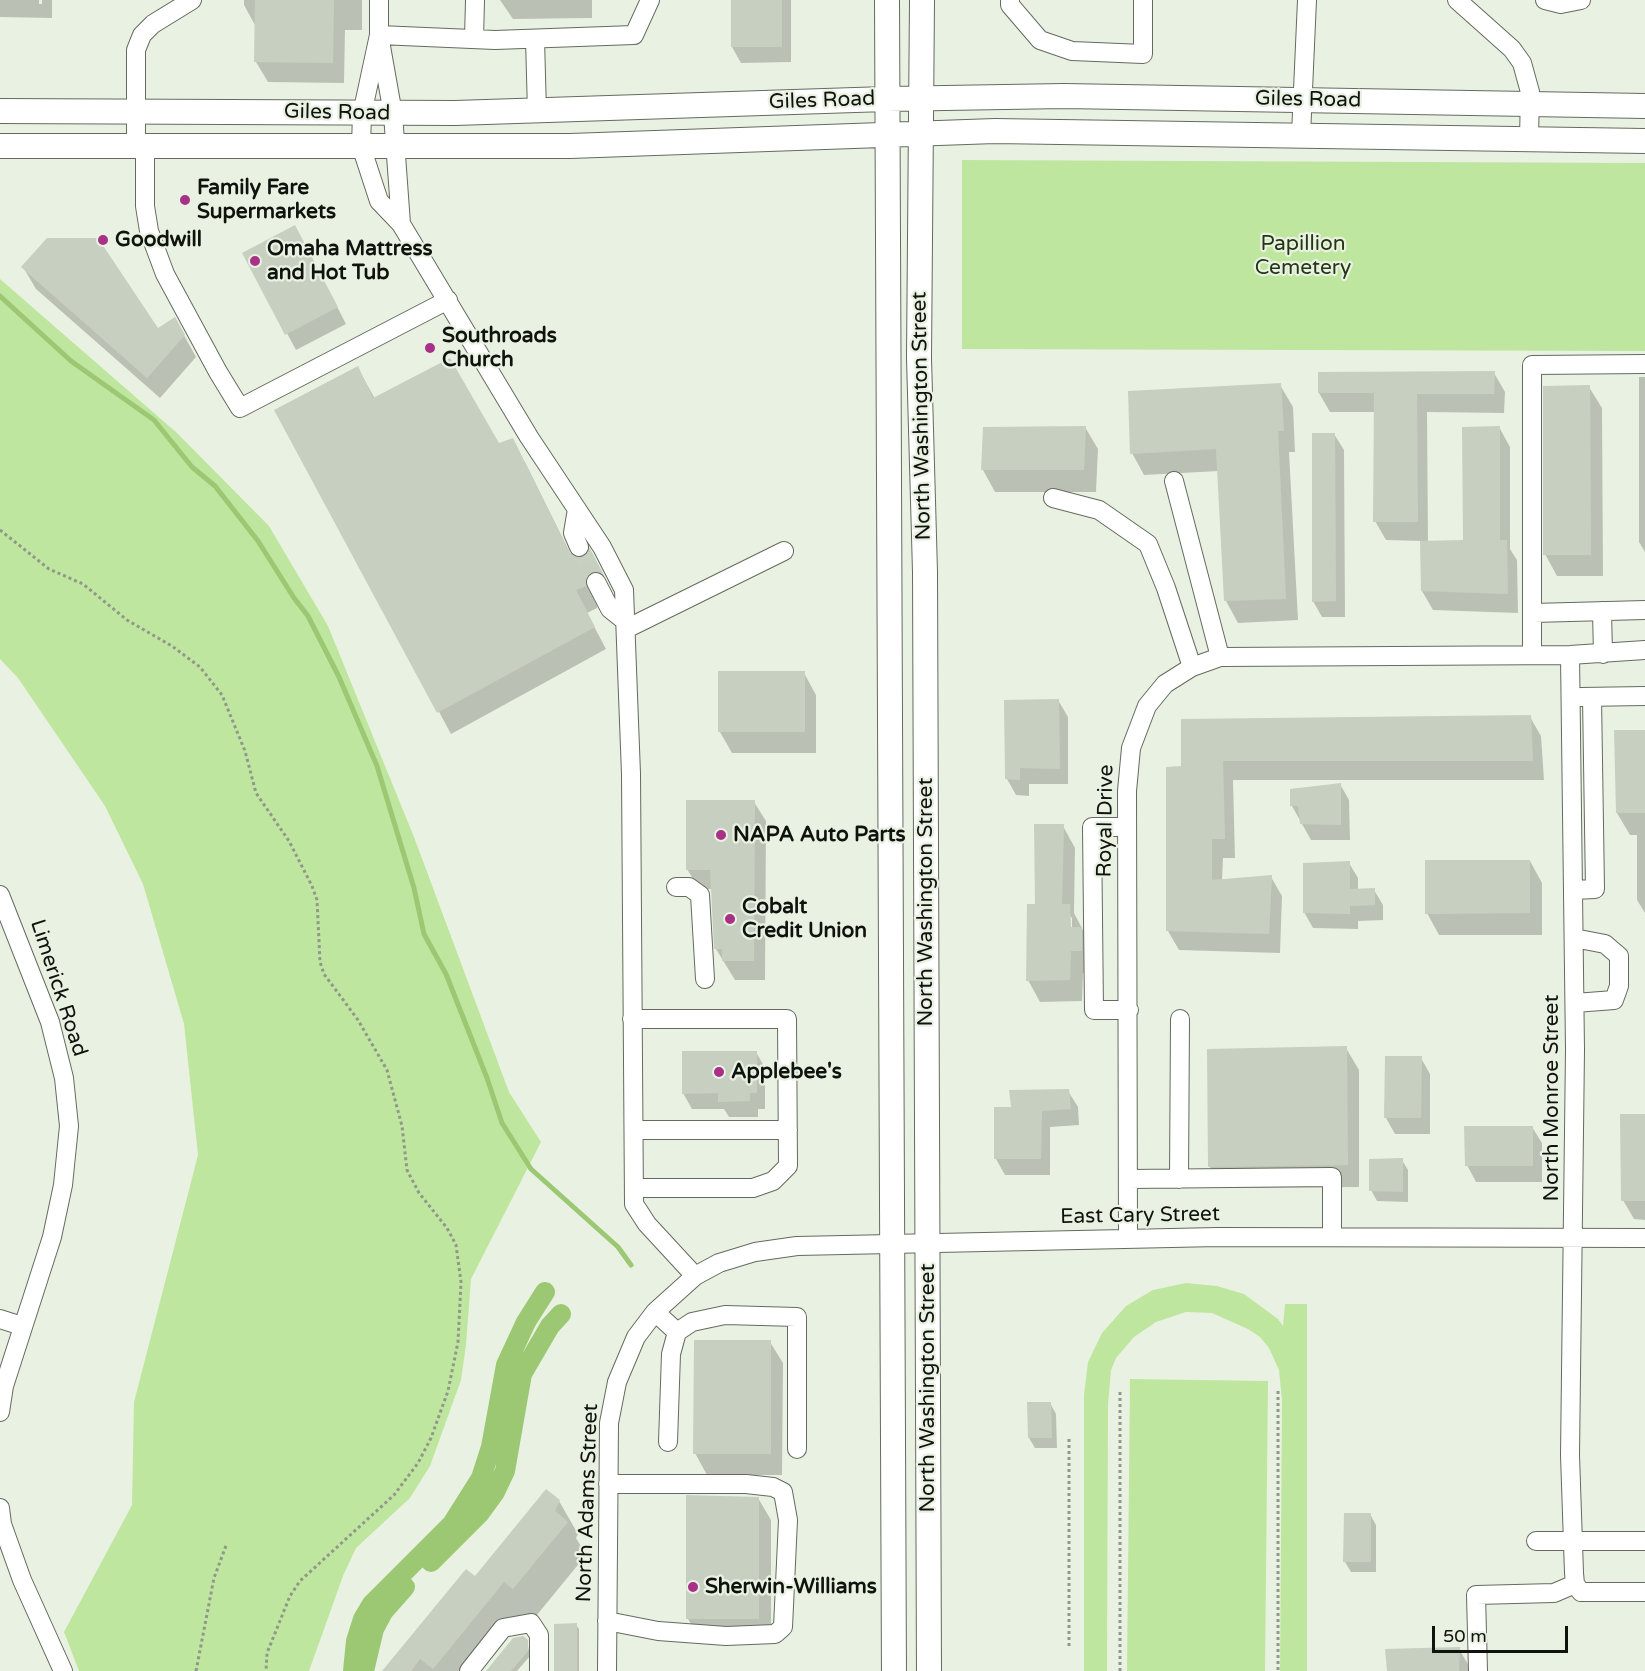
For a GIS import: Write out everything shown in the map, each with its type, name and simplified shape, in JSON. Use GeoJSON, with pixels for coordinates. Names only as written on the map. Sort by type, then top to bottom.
{"type":"FeatureCollection","features":[{"type":"Feature","properties":{"kind":"main road","name":"North Washington Street"},"geometry":{"type":"LineString","coordinates":[[887,0],[894,1671]]}},
{"type":"Feature","properties":{"kind":"main road","name":"North Washington Street"},"geometry":{"type":"LineString","coordinates":[[922,0],[919,358],[925,572],[929,1671]]}},
{"type":"Feature","properties":{"kind":"main road","name":"Giles Road"},"geometry":{"type":"LineString","coordinates":[[0,111],[362,114],[537,112],[922,98],[1645,105]]}},
{"type":"Feature","properties":{"kind":"main road","name":"Giles Road"},"geometry":{"type":"LineString","coordinates":[[0,146],[141,144],[570,146],[1006,131],[1645,141]]}},
{"type":"Feature","properties":{"kind":"street"},"geometry":{"type":"LineString","coordinates":[[192,0],[153,24],[142,35],[136,50],[136,111],[141,144],[145,206],[149,231],[165,274],[240,408],[448,300]]}},
{"type":"Feature","properties":{"kind":"street"},"geometry":{"type":"LineString","coordinates":[[379,0],[379,35],[393,114],[401,224]]}},
{"type":"Feature","properties":{"kind":"street"},"geometry":{"type":"LineString","coordinates":[[474,39],[475,0]]}},
{"type":"Feature","properties":{"kind":"street"},"geometry":{"type":"LineString","coordinates":[[379,35],[474,39],[634,35],[650,0]]}},
{"type":"Feature","properties":{"kind":"street"},"geometry":{"type":"LineString","coordinates":[[1010,0],[1010,5],[1040,40],[1072,51],[1143,54],[1143,0]]}},
{"type":"Feature","properties":{"kind":"street"},"geometry":{"type":"LineString","coordinates":[[1301,135],[1307,0]]}},
{"type":"Feature","properties":{"kind":"street"},"geometry":{"type":"LineString","coordinates":[[1457,0],[1518,56],[1527,80],[1530,104],[1529,139]]}},
{"type":"Feature","properties":{"kind":"street"},"geometry":{"type":"LineString","coordinates":[[1545,0],[1561,4],[1581,0]]}},
{"type":"Feature","properties":{"kind":"street"},"geometry":{"type":"LineString","coordinates":[[379,35],[362,114],[362,146],[378,201],[401,224],[501,392],[602,547],[624,590],[631,774],[634,1204],[647,1224],[694,1276]]}},
{"type":"Feature","properties":{"kind":"street"},"geometry":{"type":"LineString","coordinates":[[535,39],[537,112]]}},
{"type":"Feature","properties":{"kind":"street"},"geometry":{"type":"LineString","coordinates":[[1532,654],[1532,365],[1645,364]]}},
{"type":"Feature","properties":{"kind":"street"},"geometry":{"type":"LineString","coordinates":[[1173,481],[1220,657]]}},
{"type":"Feature","properties":{"kind":"street"},"geometry":{"type":"LineString","coordinates":[[1053,498],[1099,510],[1148,544],[1166,588],[1192,667]]}},
{"type":"Feature","properties":{"kind":"street"},"geometry":{"type":"LineString","coordinates":[[577,509],[573,533],[579,547]]}},
{"type":"Feature","properties":{"kind":"street"},"geometry":{"type":"LineString","coordinates":[[626,625],[784,550]]}},
{"type":"Feature","properties":{"kind":"street"},"geometry":{"type":"LineString","coordinates":[[596,582],[610,609],[626,625]]}},
{"type":"Feature","properties":{"kind":"street"},"geometry":{"type":"LineString","coordinates":[[1533,613],[1645,610]]}},
{"type":"Feature","properties":{"kind":"street"},"geometry":{"type":"LineString","coordinates":[[1602,611],[1603,654]]}},
{"type":"Feature","properties":{"kind":"street","name":"Royal Drive"},"geometry":{"type":"LineString","coordinates":[[1128,1239],[1129,1010],[1126,827],[1131,748],[1147,706],[1165,684],[1192,667],[1220,657],[1570,655],[1645,650]]}},
{"type":"Feature","properties":{"kind":"street","name":"North Monroe Street"},"geometry":{"type":"LineString","coordinates":[[1570,655],[1573,696],[1572,848],[1575,1003],[1570,1455],[1575,1584]]}},
{"type":"Feature","properties":{"kind":"street"},"geometry":{"type":"LineString","coordinates":[[1573,696],[1645,696]]}},
{"type":"Feature","properties":{"kind":"street"},"geometry":{"type":"LineString","coordinates":[[1573,890],[1595,889],[1592,697]]}},
{"type":"Feature","properties":{"kind":"street"},"geometry":{"type":"LineString","coordinates":[[1126,827],[1092,827],[1094,1010],[1129,1010]]}},
{"type":"Feature","properties":{"kind":"street"},"geometry":{"type":"LineString","coordinates":[[1572,848],[1594,848]]}},
{"type":"Feature","properties":{"kind":"street"},"geometry":{"type":"LineString","coordinates":[[676,886],[689,886],[700,895],[705,979]]}},
{"type":"Feature","properties":{"kind":"street","name":"Limerick Road"},"geometry":{"type":"LineString","coordinates":[[0,896],[50,1022],[64,1078],[69,1126],[63,1185],[52,1237],[4,1386],[0,1412]]}},
{"type":"Feature","properties":{"kind":"street"},"geometry":{"type":"LineString","coordinates":[[1574,938],[1605,944],[1619,956],[1619,986],[1614,1000],[1575,1003]]}},
{"type":"Feature","properties":{"kind":"street"},"geometry":{"type":"LineString","coordinates":[[632,1019],[787,1019],[788,1166],[773,1181],[753,1188],[634,1188]]}},
{"type":"Feature","properties":{"kind":"street"},"geometry":{"type":"LineString","coordinates":[[1179,1179],[1180,1019]]}},
{"type":"Feature","properties":{"kind":"street"},"geometry":{"type":"LineString","coordinates":[[634,1130],[788,1130]]}},
{"type":"Feature","properties":{"kind":"street"},"geometry":{"type":"LineString","coordinates":[[1128,1179],[1332,1178],[1332,1238]]}},
{"type":"Feature","properties":{"kind":"street","name":"East Cary Street"},"geometry":{"type":"LineString","coordinates":[[655,1312],[694,1276],[719,1263],[775,1248],[1128,1239],[1645,1238]]}},
{"type":"Feature","properties":{"kind":"street"},"geometry":{"type":"LineString","coordinates":[[655,1312],[677,1332]]}},
{"type":"Feature","properties":{"kind":"street","name":"North Adams Street"},"geometry":{"type":"LineString","coordinates":[[607,1671],[609,1423],[616,1382],[636,1337],[655,1312]]}},
{"type":"Feature","properties":{"kind":"street"},"geometry":{"type":"LineString","coordinates":[[668,1442],[671,1354],[677,1332],[692,1322],[725,1315],[797,1317],[797,1449]]}},
{"type":"Feature","properties":{"kind":"street"},"geometry":{"type":"LineString","coordinates":[[0,1319],[22,1326]]}},
{"type":"Feature","properties":{"kind":"street"},"geometry":{"type":"LineString","coordinates":[[607,1621],[658,1631],[726,1636],[775,1634],[783,1627],[788,1520],[783,1492],[773,1487],[746,1484],[608,1484]]}},
{"type":"Feature","properties":{"kind":"street"},"geometry":{"type":"LineString","coordinates":[[0,1508],[6,1556],[63,1671]]}},
{"type":"Feature","properties":{"kind":"street"},"geometry":{"type":"LineString","coordinates":[[1536,1540],[1645,1541]]}},
{"type":"Feature","properties":{"kind":"street"},"geometry":{"type":"LineString","coordinates":[[1478,1671],[1476,1595],[1554,1593],[1575,1584],[1581,1592],[1645,1592]]}},
{"type":"Feature","properties":{"kind":"street"},"geometry":{"type":"LineString","coordinates":[[469,1671],[503,1628],[531,1623],[539,1635],[539,1671]]}},
{"type":"Feature","properties":{"kind":"path"},"geometry":{"type":"LineString","coordinates":[[0,530],[49,569],[83,584],[127,620],[172,646],[200,667],[222,695],[245,751],[256,793],[289,841],[312,886],[317,900],[320,962],[324,974],[364,1029],[387,1070],[402,1126],[409,1176],[447,1228],[456,1245],[461,1282],[458,1342],[448,1391],[431,1438],[418,1464],[394,1495],[300,1581],[290,1596],[267,1653],[266,1671]]}},
{"type":"Feature","properties":{"kind":"path"},"geometry":{"type":"LineString","coordinates":[[1120,1390],[1120,1671]]}},
{"type":"Feature","properties":{"kind":"path"},"geometry":{"type":"LineString","coordinates":[[1278,1391],[1278,1671]]}},
{"type":"Feature","properties":{"kind":"path"},"geometry":{"type":"LineString","coordinates":[[1070,1439],[1070,1648]]}},
{"type":"Feature","properties":{"kind":"path"},"geometry":{"type":"LineString","coordinates":[[196,1671],[214,1578],[227,1543]]}},
{"type":"Feature","properties":{"kind":"green space","name":"Papillion Cemetery"},"geometry":{"type":"Polygon","coordinates":[[[962,160],[1645,163],[1645,351],[962,349],[962,160]]]}},
{"type":"Feature","properties":{"kind":"green space"},"geometry":{"type":"Polygon","coordinates":[[[0,279],[177,433],[269,526],[328,626],[414,837],[509,1092],[541,1142],[471,1279],[461,1380],[430,1466],[410,1498],[356,1548],[343,1576],[309,1671],[79,1671],[64,1632],[132,1505],[134,1402],[198,1155],[184,1024],[143,884],[105,806],[18,678],[0,659],[0,279]]]}},
{"type":"Feature","properties":{"kind":"green space"},"geometry":{"type":"Polygon","coordinates":[[[1186,1283],[1217,1286],[1244,1294],[1278,1319],[1283,1326],[1285,1304],[1307,1304],[1307,1671],[1280,1671],[1282,1400],[1279,1370],[1269,1348],[1260,1337],[1248,1329],[1212,1313],[1186,1312],[1156,1322],[1134,1337],[1116,1358],[1111,1370],[1108,1405],[1107,1671],[1084,1671],[1084,1395],[1088,1362],[1102,1333],[1126,1306],[1153,1290],[1186,1283]]]}},
{"type":"Feature","properties":{"kind":"green space"},"geometry":{"type":"Polygon","coordinates":[[[1130,1379],[1268,1381],[1265,1671],[1127,1671],[1130,1379]]]}},
{"type":"Feature","properties":{"kind":"building"},"geometry":{"type":"Polygon","coordinates":[[[255,0],[334,0],[333,63],[254,62],[255,0]]]}},
{"type":"Feature","properties":{"kind":"building"},"geometry":{"type":"Polygon","coordinates":[[[731,0],[782,0],[782,47],[731,47],[731,0]]]}},
{"type":"Feature","properties":{"kind":"building"},"geometry":{"type":"Polygon","coordinates":[[[295,225],[338,307],[285,335],[242,253],[295,225]]]}},
{"type":"Feature","properties":{"kind":"building"},"geometry":{"type":"Polygon","coordinates":[[[47,238],[98,238],[158,328],[175,317],[185,335],[147,378],[21,267],[47,238]]]}},
{"type":"Feature","properties":{"kind":"building"},"geometry":{"type":"Polygon","coordinates":[[[450,358],[499,443],[513,438],[569,552],[578,558],[584,557],[590,549],[603,573],[590,572],[586,576],[586,586],[576,590],[595,627],[437,713],[274,410],[358,366],[373,398],[450,358]]]}},
{"type":"Feature","properties":{"kind":"building"},"geometry":{"type":"Polygon","coordinates":[[[1495,371],[1494,394],[1417,394],[1418,522],[1373,522],[1374,393],[1318,393],[1318,372],[1495,371]]]}},
{"type":"Feature","properties":{"kind":"building"},"geometry":{"type":"Polygon","coordinates":[[[1281,383],[1284,431],[1278,431],[1286,599],[1224,601],[1216,449],[1130,454],[1128,391],[1281,383]]]}},
{"type":"Feature","properties":{"kind":"building"},"geometry":{"type":"Polygon","coordinates":[[[1590,385],[1591,555],[1543,555],[1543,386],[1590,385]]]}},
{"type":"Feature","properties":{"kind":"building"},"geometry":{"type":"Polygon","coordinates":[[[1086,426],[1084,470],[981,470],[983,427],[1086,426]]]}},
{"type":"Feature","properties":{"kind":"building"},"geometry":{"type":"Polygon","coordinates":[[[1500,426],[1500,540],[1507,540],[1508,594],[1421,591],[1420,541],[1463,540],[1462,427],[1500,426]]]}},
{"type":"Feature","properties":{"kind":"building"},"geometry":{"type":"Polygon","coordinates":[[[1312,433],[1335,433],[1336,601],[1312,602],[1312,433]]]}},
{"type":"Feature","properties":{"kind":"building"},"geometry":{"type":"Polygon","coordinates":[[[718,671],[805,671],[805,732],[718,732],[718,671]]]}},
{"type":"Feature","properties":{"kind":"building"},"geometry":{"type":"Polygon","coordinates":[[[1059,699],[1060,769],[1020,768],[1020,780],[1005,779],[1004,700],[1059,699]]]}},
{"type":"Feature","properties":{"kind":"building"},"geometry":{"type":"Polygon","coordinates":[[[1531,715],[1533,761],[1223,761],[1225,839],[1212,839],[1212,880],[1272,875],[1269,934],[1166,931],[1166,767],[1181,766],[1181,719],[1531,715]]]}},
{"type":"Feature","properties":{"kind":"building"},"geometry":{"type":"Polygon","coordinates":[[[1614,730],[1645,730],[1645,813],[1616,813],[1614,730]]]}},
{"type":"Feature","properties":{"kind":"building"},"geometry":{"type":"Polygon","coordinates":[[[1341,783],[1341,825],[1300,824],[1298,806],[1290,806],[1290,789],[1341,783]]]}},
{"type":"Feature","properties":{"kind":"building"},"geometry":{"type":"Polygon","coordinates":[[[686,800],[755,800],[754,961],[722,961],[722,949],[714,949],[710,870],[686,870],[686,800]]]}},
{"type":"Feature","properties":{"kind":"building"},"geometry":{"type":"Polygon","coordinates":[[[1034,824],[1064,824],[1062,904],[1070,904],[1071,927],[1082,927],[1082,951],[1071,951],[1070,980],[1026,981],[1027,904],[1035,904],[1034,824]]]}},
{"type":"Feature","properties":{"kind":"building"},"geometry":{"type":"Polygon","coordinates":[[[1425,860],[1530,860],[1530,913],[1425,914],[1425,860]]]}},
{"type":"Feature","properties":{"kind":"building"},"geometry":{"type":"Polygon","coordinates":[[[1350,861],[1350,889],[1375,888],[1375,905],[1350,906],[1350,914],[1303,913],[1303,863],[1350,861]]]}},
{"type":"Feature","properties":{"kind":"building"},"geometry":{"type":"Polygon","coordinates":[[[1347,1046],[1348,1165],[1208,1167],[1207,1049],[1347,1046]]]}},
{"type":"Feature","properties":{"kind":"building","name":"Applebee's"},"geometry":{"type":"Polygon","coordinates":[[[682,1051],[757,1051],[757,1093],[750,1093],[750,1101],[718,1102],[718,1093],[682,1094],[682,1051]]]}},
{"type":"Feature","properties":{"kind":"building"},"geometry":{"type":"Polygon","coordinates":[[[1385,1056],[1422,1056],[1421,1118],[1384,1118],[1385,1056]]]}},
{"type":"Feature","properties":{"kind":"building"},"geometry":{"type":"Polygon","coordinates":[[[1069,1089],[1071,1109],[1042,1111],[1041,1159],[994,1159],[994,1107],[1011,1107],[1009,1090],[1069,1089]]]}},
{"type":"Feature","properties":{"kind":"building"},"geometry":{"type":"Polygon","coordinates":[[[1620,1114],[1645,1114],[1645,1201],[1621,1201],[1620,1114]]]}},
{"type":"Feature","properties":{"kind":"building"},"geometry":{"type":"Polygon","coordinates":[[[1464,1126],[1533,1126],[1533,1166],[1465,1166],[1464,1126]]]}},
{"type":"Feature","properties":{"kind":"building"},"geometry":{"type":"Polygon","coordinates":[[[1403,1158],[1403,1192],[1369,1191],[1369,1159],[1403,1158]]]}},
{"type":"Feature","properties":{"kind":"building"},"geometry":{"type":"Polygon","coordinates":[[[694,1340],[771,1340],[771,1454],[693,1454],[694,1340]]]}},
{"type":"Feature","properties":{"kind":"building"},"geometry":{"type":"Polygon","coordinates":[[[1027,1402],[1051,1402],[1052,1438],[1028,1438],[1027,1402]]]}},
{"type":"Feature","properties":{"kind":"building"},"geometry":{"type":"Polygon","coordinates":[[[546,1489],[560,1500],[555,1511],[568,1522],[513,1589],[504,1582],[433,1669],[420,1659],[411,1671],[382,1671],[466,1569],[475,1576],[546,1489]]]}},
{"type":"Feature","properties":{"kind":"building"},"geometry":{"type":"Polygon","coordinates":[[[686,1495],[759,1497],[759,1619],[686,1619],[686,1495]]]}},
{"type":"Feature","properties":{"kind":"building"},"geometry":{"type":"Polygon","coordinates":[[[1344,1513],[1371,1513],[1371,1562],[1343,1562],[1344,1513]]]}},
{"type":"Feature","properties":{"kind":"building"},"geometry":{"type":"Polygon","coordinates":[[[577,1623],[577,1671],[554,1671],[554,1624],[577,1623]]]}},
{"type":"Feature","properties":{"kind":"building"},"geometry":{"type":"Polygon","coordinates":[[[523,1636],[528,1640],[528,1651],[511,1671],[486,1671],[513,1638],[523,1636]]]}},
{"type":"Feature","properties":{"kind":"building"},"geometry":{"type":"Polygon","coordinates":[[[1460,1647],[1459,1671],[1387,1671],[1385,1649],[1460,1647]]]}},
{"type":"Feature","properties":{"kind":"waterway"},"geometry":{"type":"LineString","coordinates":[[0,296],[71,361],[154,420],[192,467],[215,486],[258,541],[308,616],[339,677],[377,766],[414,888],[424,934],[446,974],[502,1123],[531,1169],[618,1247],[631,1265]]}},
{"type":"Feature","properties":{"kind":"waterway"},"geometry":{"type":"LineString","coordinates":[[353,1671],[356,1641],[363,1619],[372,1604],[452,1524],[481,1478],[491,1447],[506,1365],[526,1322],[545,1292]]}},
{"type":"Feature","properties":{"kind":"waterway"},"geometry":{"type":"LineString","coordinates":[[431,1562],[479,1514],[495,1492],[505,1471],[522,1374],[550,1326],[561,1314]]}},
{"type":"Feature","properties":{"kind":"waterway"},"geometry":{"type":"LineString","coordinates":[[364,1671],[374,1629],[383,1612],[405,1587]]}},
{"type":"Feature","properties":{"kind":"tunnel"},"geometry":{"type":"LineString","coordinates":[[579,547],[596,582]]}},
{"type":"Feature","properties":{"kind":"place","name":"Family Fare Supermarkets"},"geometry":{"type":"Point","coordinates":[185,200]}},
{"type":"Feature","properties":{"kind":"place","name":"Goodwill"},"geometry":{"type":"Point","coordinates":[103,240]}},
{"type":"Feature","properties":{"kind":"place","name":"Omaha Mattress and Hot Tub"},"geometry":{"type":"Point","coordinates":[255,261]}},
{"type":"Feature","properties":{"kind":"place","name":"Southroads Church"},"geometry":{"type":"Point","coordinates":[430,348]}},
{"type":"Feature","properties":{"kind":"place","name":"NAPA Auto Parts"},"geometry":{"type":"Point","coordinates":[721,835]}},
{"type":"Feature","properties":{"kind":"place","name":"Cobalt Credit Union"},"geometry":{"type":"Point","coordinates":[730,919]}},
{"type":"Feature","properties":{"kind":"place","name":"Applebee's"},"geometry":{"type":"Point","coordinates":[719,1072]}},
{"type":"Feature","properties":{"kind":"place","name":"Sherwin-Williams"},"geometry":{"type":"Point","coordinates":[693,1587]}}]}
